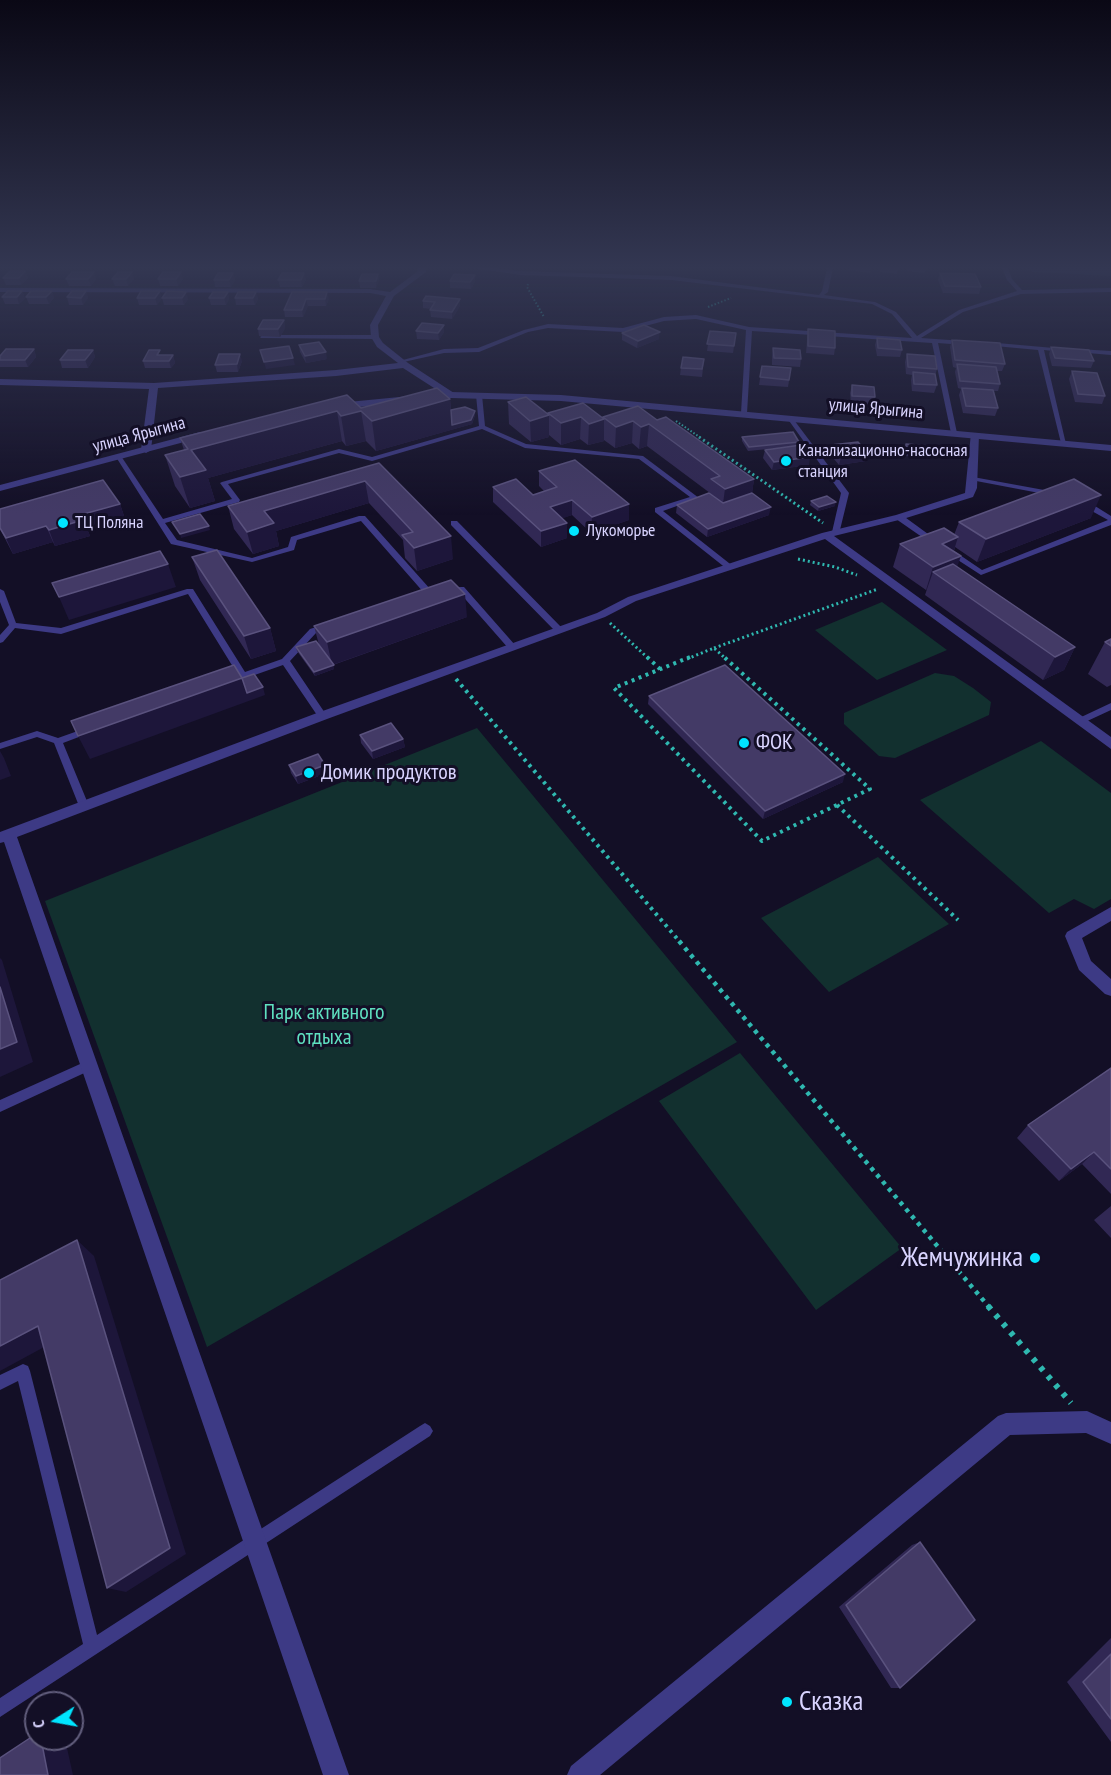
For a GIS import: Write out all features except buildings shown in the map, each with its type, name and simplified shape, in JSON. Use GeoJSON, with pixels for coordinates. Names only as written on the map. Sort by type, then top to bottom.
{"type":"FeatureCollection","features":[{"type":"Feature","properties":{"kind":"street"},"geometry":{"type":"LineString","coordinates":[[385,349],[403,364],[451,395]]}},
{"type":"Feature","properties":{"kind":"street"},"geometry":{"type":"LineString","coordinates":[[0,382],[154,386],[336,373],[403,364]]}},
{"type":"Feature","properties":{"kind":"street"},"geometry":{"type":"LineString","coordinates":[[146,450],[154,386]]}},
{"type":"Feature","properties":{"kind":"street","name":"улица Ярыгина"},"geometry":{"type":"LineString","coordinates":[[331,408],[451,395],[561,398],[1111,448]]}},
{"type":"Feature","properties":{"kind":"street","name":"улица Ярыгина"},"geometry":{"type":"LineString","coordinates":[[0,488],[214,432]]}},
{"type":"Feature","properties":{"kind":"street"},"geometry":{"type":"LineString","coordinates":[[336,1775],[89,1065],[5,836],[322,716],[601,615],[632,599],[831,533],[899,517],[969,495],[973,479],[974,435]]}},
{"type":"Feature","properties":{"kind":"street"},"geometry":{"type":"LineString","coordinates":[[831,533],[892,584],[1111,744]]}},
{"type":"Feature","properties":{"kind":"street"},"geometry":{"type":"LineString","coordinates":[[1111,913],[1073,936],[1085,965],[1111,988]]}},
{"type":"Feature","properties":{"kind":"street"},"geometry":{"type":"LineString","coordinates":[[580,1775],[1006,1424],[1087,1422],[1111,1433]]}},
{"type":"Feature","properties":{"kind":"lane"},"geometry":{"type":"LineString","coordinates":[[403,364],[444,351],[482,349]]}},
{"type":"Feature","properties":{"kind":"lane"},"geometry":{"type":"LineString","coordinates":[[744,413],[748,349]]}},
{"type":"Feature","properties":{"kind":"lane"},"geometry":{"type":"LineString","coordinates":[[937,349],[954,433]]}},
{"type":"Feature","properties":{"kind":"lane"},"geometry":{"type":"LineString","coordinates":[[1040,349],[1064,443]]}},
{"type":"Feature","properties":{"kind":"lane"},"geometry":{"type":"LineString","coordinates":[[1052,349],[1111,353]]}},
{"type":"Feature","properties":{"kind":"lane"},"geometry":{"type":"LineString","coordinates":[[479,395],[482,427]]}},
{"type":"Feature","properties":{"kind":"lane"},"geometry":{"type":"LineString","coordinates":[[789,417],[845,493],[831,533]]}},
{"type":"Feature","properties":{"kind":"lane"},"geometry":{"type":"LineString","coordinates":[[161,522],[236,500],[224,483],[339,452],[372,459],[482,427],[525,446],[640,457],[695,498],[658,510],[730,567]]}},
{"type":"Feature","properties":{"kind":"lane"},"geometry":{"type":"LineString","coordinates":[[119,457],[174,542],[252,560],[291,548],[294,539],[363,518],[428,592]]}},
{"type":"Feature","properties":{"kind":"lane"},"geometry":{"type":"LineString","coordinates":[[973,479],[1062,495]]}},
{"type":"Feature","properties":{"kind":"lane"},"geometry":{"type":"LineString","coordinates":[[1073,497],[1111,520]]}},
{"type":"Feature","properties":{"kind":"lane"},"geometry":{"type":"LineString","coordinates":[[899,517],[981,573],[1111,520]]}},
{"type":"Feature","properties":{"kind":"lane"},"geometry":{"type":"LineString","coordinates":[[454,523],[559,630]]}},
{"type":"Feature","properties":{"kind":"lane"},"geometry":{"type":"LineString","coordinates":[[418,595],[460,589],[512,646]]}},
{"type":"Feature","properties":{"kind":"lane"},"geometry":{"type":"LineString","coordinates":[[0,591],[13,625]]}},
{"type":"Feature","properties":{"kind":"lane"},"geometry":{"type":"LineString","coordinates":[[13,625],[61,631],[190,591],[243,676]]}},
{"type":"Feature","properties":{"kind":"lane"},"geometry":{"type":"LineString","coordinates":[[221,684],[285,661],[313,631],[334,624]]}},
{"type":"Feature","properties":{"kind":"lane"},"geometry":{"type":"LineString","coordinates":[[0,640],[13,625]]}},
{"type":"Feature","properties":{"kind":"lane"},"geometry":{"type":"LineString","coordinates":[[285,661],[322,716]]}},
{"type":"Feature","properties":{"kind":"lane"},"geometry":{"type":"LineString","coordinates":[[1080,721],[1111,706]]}},
{"type":"Feature","properties":{"kind":"lane"},"geometry":{"type":"LineString","coordinates":[[0,747],[37,734],[58,741],[101,725]]}},
{"type":"Feature","properties":{"kind":"lane"},"geometry":{"type":"LineString","coordinates":[[58,741],[84,806]]}},
{"type":"Feature","properties":{"kind":"lane"},"geometry":{"type":"LineString","coordinates":[[0,1106],[89,1065]]}},
{"type":"Feature","properties":{"kind":"lane"},"geometry":{"type":"LineString","coordinates":[[0,1383],[22,1371],[92,1648]]}},
{"type":"Feature","properties":{"kind":"lane"},"geometry":{"type":"LineString","coordinates":[[0,1708],[425,1431]]}},
{"type":"Feature","properties":{"kind":"path"},"geometry":{"type":"LineString","coordinates":[[672,418],[831,533]]}},
{"type":"Feature","properties":{"kind":"path"},"geometry":{"type":"LineString","coordinates":[[768,555],[813,562],[892,584]]}},
{"type":"Feature","properties":{"kind":"path"},"geometry":{"type":"LineString","coordinates":[[714,648],[870,789],[762,841],[614,688],[714,648],[892,584]]}},
{"type":"Feature","properties":{"kind":"path"},"geometry":{"type":"LineString","coordinates":[[601,615],[660,670]]}},
{"type":"Feature","properties":{"kind":"path"},"geometry":{"type":"LineString","coordinates":[[448,670],[1087,1422]]}},
{"type":"Feature","properties":{"kind":"path"},"geometry":{"type":"LineString","coordinates":[[837,805],[958,920]]}},
{"type":"Feature","properties":{"kind":"green space"},"geometry":{"type":"Polygon","coordinates":[[[882,602],[947,650],[877,680],[815,630],[882,602]]]}},
{"type":"Feature","properties":{"kind":"green space"},"geometry":{"type":"Polygon","coordinates":[[[935,673],[954,676],[991,702],[989,715],[895,758],[879,756],[844,724],[844,713],[935,673]]]}},
{"type":"Feature","properties":{"kind":"green space","name":"Парк активного отдыха"},"geometry":{"type":"Polygon","coordinates":[[[477,728],[737,1042],[207,1347],[45,901],[477,728]]]}},
{"type":"Feature","properties":{"kind":"green space"},"geometry":{"type":"Polygon","coordinates":[[[1041,741],[1111,793],[1111,899],[1094,909],[1074,899],[1049,913],[920,800],[1041,741]]]}},
{"type":"Feature","properties":{"kind":"green space"},"geometry":{"type":"Polygon","coordinates":[[[878,857],[949,924],[829,992],[761,918],[878,857]]]}},
{"type":"Feature","properties":{"kind":"green space"},"geometry":{"type":"Polygon","coordinates":[[[740,1053],[902,1248],[816,1310],[659,1101],[740,1053]]]}},
{"type":"Feature","properties":{"kind":"place","name":"Канализационно-насосная станция"},"geometry":{"type":"Point","coordinates":[786,461]}},
{"type":"Feature","properties":{"kind":"place","name":"ТЦ Поляна"},"geometry":{"type":"Point","coordinates":[63,523]}},
{"type":"Feature","properties":{"kind":"place","name":"Лукоморье"},"geometry":{"type":"Point","coordinates":[574,531]}},
{"type":"Feature","properties":{"kind":"place","name":"ФОК"},"geometry":{"type":"Point","coordinates":[744,743]}},
{"type":"Feature","properties":{"kind":"place","name":"Домик продуктов"},"geometry":{"type":"Point","coordinates":[309,773]}},
{"type":"Feature","properties":{"kind":"place","name":"Жемчужинка"},"geometry":{"type":"Point","coordinates":[1035,1258]}},
{"type":"Feature","properties":{"kind":"place","name":"Сказка"},"geometry":{"type":"Point","coordinates":[787,1702]}}]}
